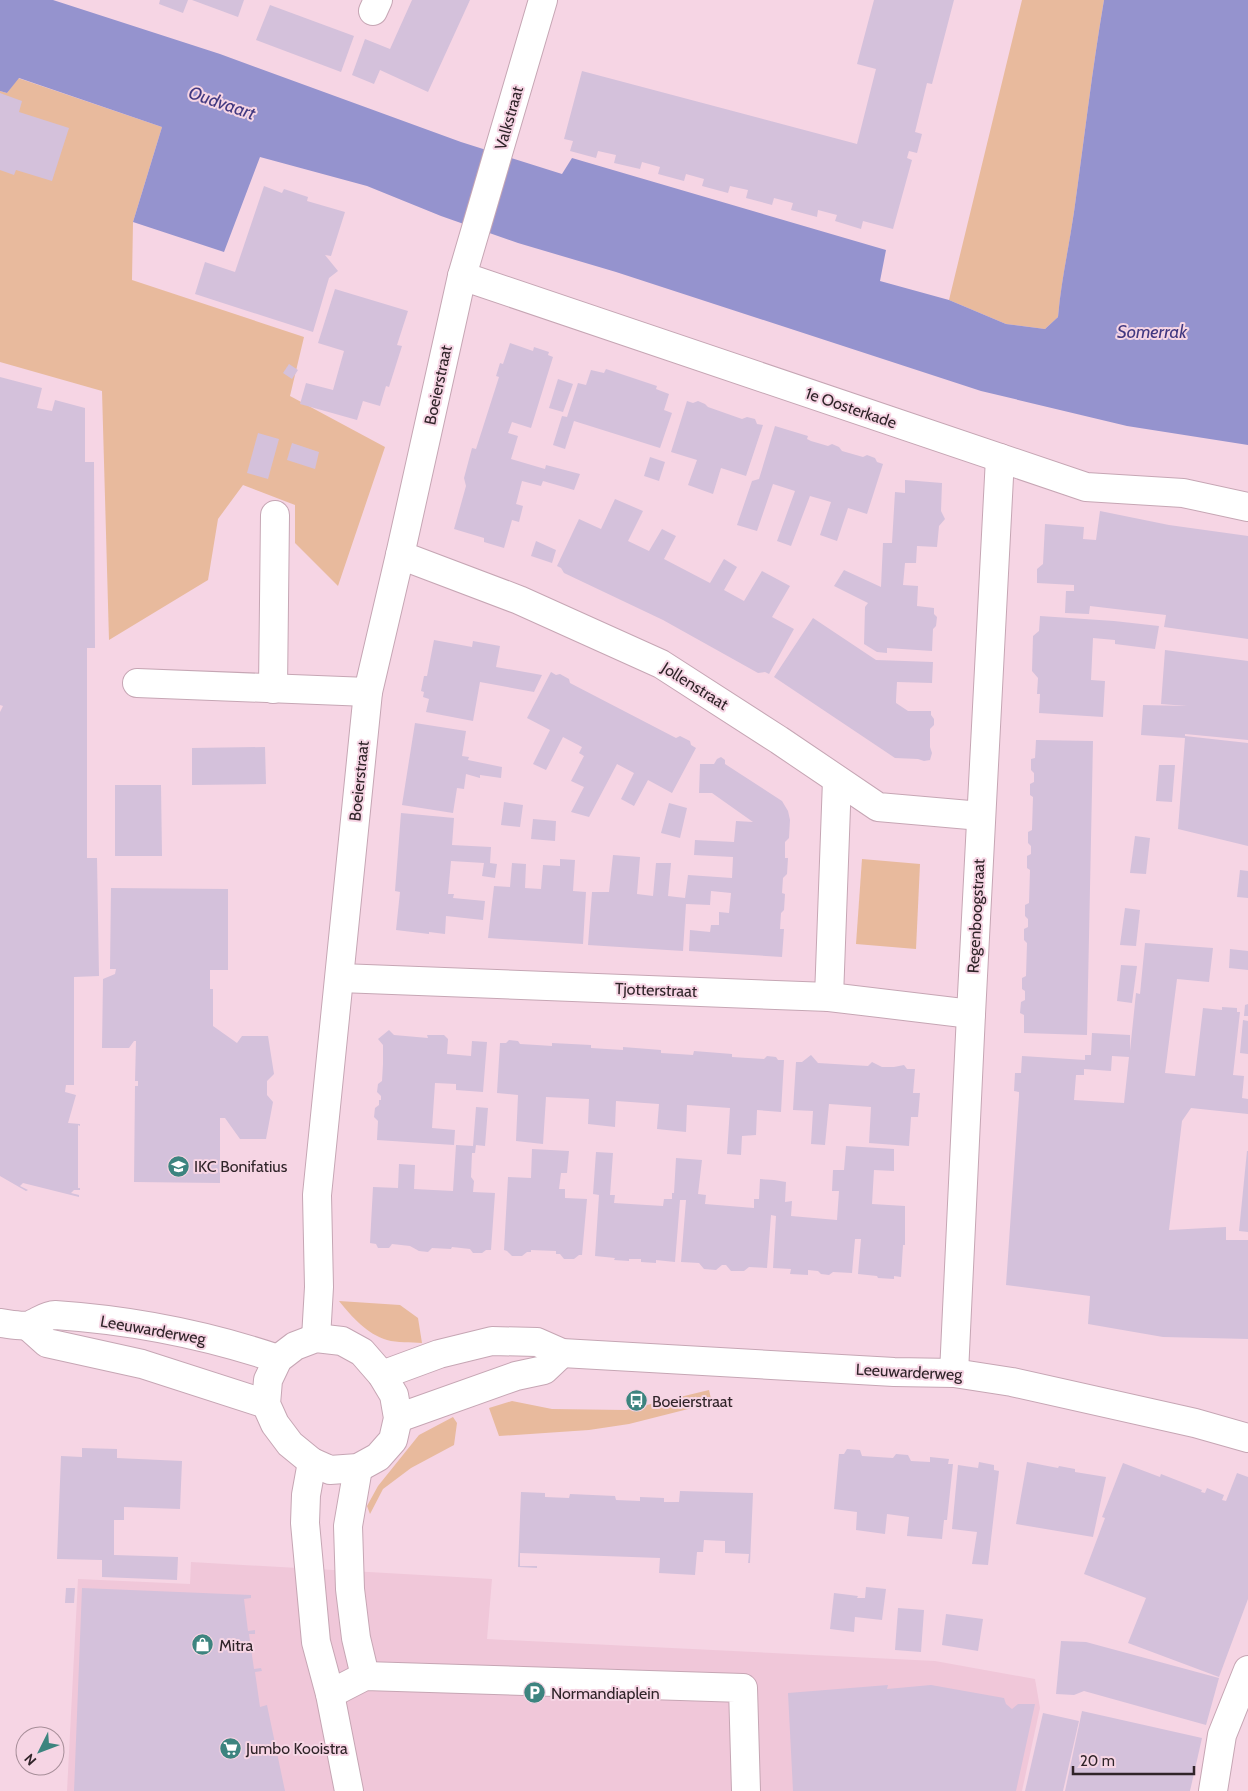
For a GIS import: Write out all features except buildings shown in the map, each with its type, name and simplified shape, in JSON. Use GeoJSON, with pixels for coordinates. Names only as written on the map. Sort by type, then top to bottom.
{"type":"FeatureCollection","features":[{"type":"Feature","properties":{"kind":"street","name":"Valkstraat"},"geometry":{"type":"LineString","coordinates":[[473,235],[542,0]]}},
{"type":"Feature","properties":{"kind":"street","name":"Boeierstraat"},"geometry":{"type":"LineString","coordinates":[[316,1338],[319,1287],[317,1195],[368,692],[462,276],[473,235]]}},
{"type":"Feature","properties":{"kind":"street","name":"1e Oosterkade"},"geometry":{"type":"LineString","coordinates":[[462,276],[1086,487],[1183,493],[1248,506]]}},
{"type":"Feature","properties":{"kind":"street","name":"Regenboogstraat"},"geometry":{"type":"LineString","coordinates":[[954,1373],[1000,458]]}},
{"type":"Feature","properties":{"kind":"street"},"geometry":{"type":"LineString","coordinates":[[273,689],[275,515]]}},
{"type":"Feature","properties":{"kind":"street","name":"Jollenstraat"},"geometry":{"type":"LineString","coordinates":[[400,555],[520,600],[661,664],[878,807],[981,816]]}},
{"type":"Feature","properties":{"kind":"street"},"geometry":{"type":"LineString","coordinates":[[137,683],[368,692]]}},
{"type":"Feature","properties":{"kind":"street"},"geometry":{"type":"LineString","coordinates":[[829,997],[837,780]]}},
{"type":"Feature","properties":{"kind":"street","name":"Tjotterstraat"},"geometry":{"type":"LineString","coordinates":[[340,978],[829,997],[971,1014]]}},
{"type":"Feature","properties":{"kind":"street","name":"Leeuwarderweg"},"geometry":{"type":"LineString","coordinates":[[266,1404],[142,1364],[47,1343],[28,1326],[52,1315],[102,1320],[150,1327],[227,1344],[278,1359]]}},
{"type":"Feature","properties":{"kind":"street"},"geometry":{"type":"LineString","coordinates":[[0,1323],[28,1326]]}},
{"type":"Feature","properties":{"kind":"street"},"geometry":{"type":"LineString","coordinates":[[316,1338],[342,1341],[362,1352],[382,1374],[394,1395],[398,1418],[393,1440],[378,1458],[358,1468],[330,1470],[312,1462],[290,1444],[275,1424],[266,1404],[268,1380],[278,1359],[295,1346],[316,1338]]}},
{"type":"Feature","properties":{"kind":"street","name":"Leeuwarderweg"},"geometry":{"type":"LineString","coordinates":[[382,1374],[439,1354],[492,1341],[536,1342],[562,1353],[894,1372],[954,1373],[1022,1384],[1195,1423],[1248,1438]]}},
{"type":"Feature","properties":{"kind":"street"},"geometry":{"type":"LineString","coordinates":[[398,1418],[481,1387],[516,1376],[544,1370],[562,1353]]}},
{"type":"Feature","properties":{"kind":"street"},"geometry":{"type":"LineString","coordinates":[[312,1462],[306,1495],[305,1523],[316,1642],[330,1694],[349,1791]]}},
{"type":"Feature","properties":{"kind":"street"},"geometry":{"type":"LineString","coordinates":[[358,1468],[348,1526],[350,1589],[356,1638],[365,1676]]}},
{"type":"Feature","properties":{"kind":"street"},"geometry":{"type":"LineString","coordinates":[[1213,1791],[1222,1735],[1248,1670]]}},
{"type":"Feature","properties":{"kind":"street"},"geometry":{"type":"LineString","coordinates":[[330,1694],[365,1676],[743,1688],[746,1791]]}},
{"type":"Feature","properties":{"kind":"shaded area"},"geometry":{"type":"Polygon","coordinates":[[[1022,0],[1104,0],[1058,317],[1045,329],[1006,324],[949,300],[1022,0]]]}},
{"type":"Feature","properties":{"kind":"shaded area"},"geometry":{"type":"Polygon","coordinates":[[[18,78],[162,127],[133,222],[132,280],[304,337],[290,396],[385,447],[338,586],[295,543],[295,505],[243,485],[218,519],[208,580],[109,640],[102,391],[0,362],[0,91],[7,93],[18,78]]]}},
{"type":"Feature","properties":{"kind":"shaded area"},"geometry":{"type":"Polygon","coordinates":[[[862,859],[920,864],[916,949],[856,944],[862,859]]]}},
{"type":"Feature","properties":{"kind":"shaded area"},"geometry":{"type":"Polygon","coordinates":[[[339,1301],[400,1305],[418,1318],[422,1343],[395,1342],[373,1334],[360,1324],[339,1301]]]}},
{"type":"Feature","properties":{"kind":"shaded area"},"geometry":{"type":"Polygon","coordinates":[[[709,1390],[712,1403],[629,1424],[589,1430],[499,1436],[489,1408],[512,1401],[552,1409],[626,1410],[709,1390]]]}},
{"type":"Feature","properties":{"kind":"shaded area"},"geometry":{"type":"Polygon","coordinates":[[[453,1417],[457,1423],[454,1445],[411,1468],[383,1489],[370,1514],[367,1506],[378,1486],[419,1435],[453,1417]]]}},
{"type":"Feature","properties":{"kind":"shaded area"},"geometry":{"type":"Polygon","coordinates":[[[191,1562],[492,1579],[487,1639],[935,1661],[1035,1679],[1040,1708],[1022,1791],[67,1791],[78,1579],[190,1584],[191,1562]]]}},
{"type":"Feature","properties":{"kind":"water","name":"Somerrak"},"geometry":{"type":"Polygon","coordinates":[[[0,0],[53,0],[220,54],[461,142],[562,174],[572,158],[886,250],[880,281],[949,300],[1006,324],[1045,329],[1058,317],[1104,0],[1248,0],[1248,445],[1127,426],[981,391],[616,272],[518,243],[441,216],[367,186],[260,157],[224,252],[133,222],[162,127],[19,78],[7,93],[0,91],[0,0]]]}},
{"type":"Feature","properties":{"kind":"place","name":"IKC Bonifatius"},"geometry":{"type":"Point","coordinates":[178,1166]}},
{"type":"Feature","properties":{"kind":"place","name":"Boeierstraat"},"geometry":{"type":"Point","coordinates":[636,1401]}},
{"type":"Feature","properties":{"kind":"place","name":"Mitra"},"geometry":{"type":"Point","coordinates":[203,1645]}},
{"type":"Feature","properties":{"kind":"place","name":"Normandiaplein"},"geometry":{"type":"Point","coordinates":[535,1693]}},
{"type":"Feature","properties":{"kind":"place","name":"Jumbo Kooistra"},"geometry":{"type":"Point","coordinates":[230,1748]}},
{"type":"Feature","properties":{"kind":"water label","name":"Oudvaart"},"geometry":{"type":"Point","coordinates":[222,103]}}]}
